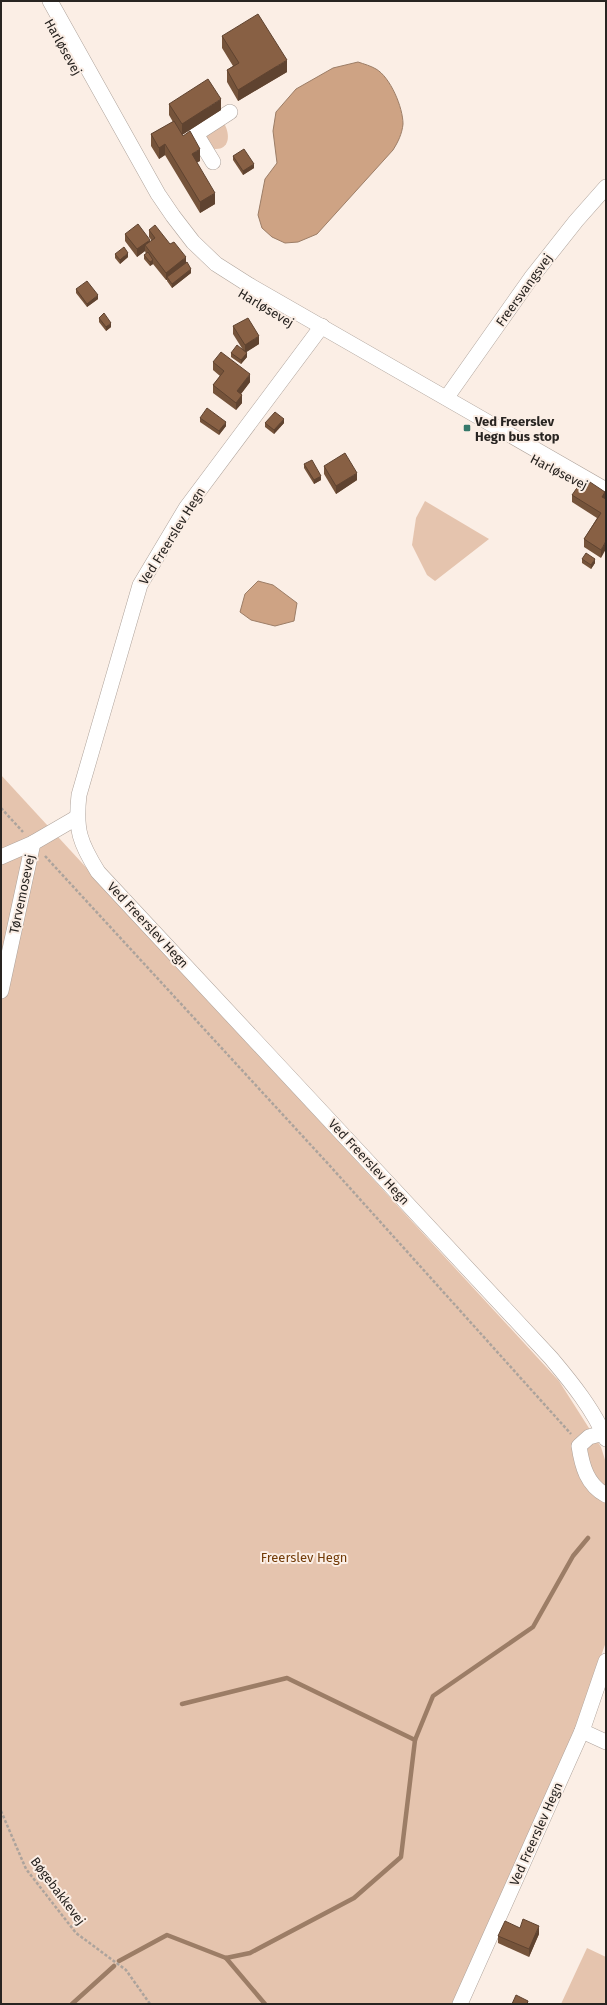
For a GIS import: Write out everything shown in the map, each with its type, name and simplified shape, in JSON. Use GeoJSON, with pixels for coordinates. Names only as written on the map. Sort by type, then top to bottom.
{"type":"FeatureCollection","features":[{"type":"Feature","properties":{"kind":"street","name":"Harløsevej"},"geometry":{"type":"LineString","coordinates":[[50,1],[158,194],[194,242],[216,264],[606,490]]}},
{"type":"Feature","properties":{"kind":"street"},"geometry":{"type":"LineString","coordinates":[[213,162],[196,134],[230,112]]}},
{"type":"Feature","properties":{"kind":"street","name":"Freersvangsvej"},"geometry":{"type":"LineString","coordinates":[[447,398],[531,278],[606,186]]}},
{"type":"Feature","properties":{"kind":"street","name":"Ved Freerslev Hegn"},"geometry":{"type":"LineString","coordinates":[[322,326],[186,508],[140,585],[79,796],[76,818],[80,836],[87,853],[98,872],[551,1358],[576,1388],[605,1436]]}},
{"type":"Feature","properties":{"kind":"street"},"geometry":{"type":"LineString","coordinates":[[1,856],[33,843],[76,818]]}},
{"type":"Feature","properties":{"kind":"street","name":"Tørvemosevej"},"geometry":{"type":"LineString","coordinates":[[1,991],[33,843]]}},
{"type":"Feature","properties":{"kind":"street"},"geometry":{"type":"LineString","coordinates":[[605,1436],[589,1437],[579,1446],[583,1470],[599,1491],[606,1495]]}},
{"type":"Feature","properties":{"kind":"street","name":"Ved Freerslev Hegn"},"geometry":{"type":"LineString","coordinates":[[460,2004],[582,1731],[606,1661]]}},
{"type":"Feature","properties":{"kind":"street"},"geometry":{"type":"LineString","coordinates":[[582,1731],[606,1742]]}},
{"type":"Feature","properties":{"kind":"path"},"geometry":{"type":"LineString","coordinates":[[1,808],[363,1202],[565,1426],[579,1446]]}},
{"type":"Feature","properties":{"kind":"path","name":"Bøgebakkevej"},"geometry":{"type":"LineString","coordinates":[[1,1810],[26,1869],[76,1933],[126,1970],[150,2004]]}},
{"type":"Feature","properties":{"kind":"green space"},"geometry":{"type":"Polygon","coordinates":[[[224,123],[228,134],[227,143],[220,148],[209,148],[205,137],[224,123]]]}},
{"type":"Feature","properties":{"kind":"green space"},"geometry":{"type":"Polygon","coordinates":[[[425,501],[489,539],[435,581],[427,575],[412,545],[416,518],[425,501]]]}},
{"type":"Feature","properties":{"kind":"green space","name":"Freerslev Hegn"},"geometry":{"type":"Polygon","coordinates":[[[1,775],[559,1381],[601,1447],[606,1463],[606,1642],[576,1726],[457,2004],[1,2004],[1,775]]]}},
{"type":"Feature","properties":{"kind":"green space"},"geometry":{"type":"Polygon","coordinates":[[[587,1948],[606,1957],[606,2004],[561,2004],[587,1948]]]}},
{"type":"Feature","properties":{"kind":"shaded area"},"geometry":{"type":"Polygon","coordinates":[[[358,62],[376,69],[391,85],[401,109],[403,124],[400,138],[393,150],[317,234],[298,242],[285,243],[272,237],[262,228],[258,215],[265,179],[277,163],[273,131],[276,112],[296,89],[333,68],[358,62]]]}},
{"type":"Feature","properties":{"kind":"shaded area"},"geometry":{"type":"Polygon","coordinates":[[[258,581],[273,585],[297,603],[294,621],[275,626],[251,620],[240,612],[245,594],[258,581]]]}},
{"type":"Feature","properties":{"kind":"building"},"geometry":{"type":"Polygon","coordinates":[[[258,14],[287,60],[238,90],[227,70],[239,63],[222,36],[258,14]]]}},
{"type":"Feature","properties":{"kind":"building"},"geometry":{"type":"Polygon","coordinates":[[[208,79],[221,99],[182,124],[169,104],[208,79]]]}},
{"type":"Feature","properties":{"kind":"building"},"geometry":{"type":"Polygon","coordinates":[[[174,121],[183,136],[190,131],[200,149],[192,154],[215,193],[200,202],[165,144],[159,148],[151,134],[174,121]]]}},
{"type":"Feature","properties":{"kind":"building"},"geometry":{"type":"Polygon","coordinates":[[[244,149],[254,164],[243,171],[233,156],[244,149]]]}},
{"type":"Feature","properties":{"kind":"building"},"geometry":{"type":"Polygon","coordinates":[[[138,224],[150,240],[137,249],[125,234],[138,224]]]}},
{"type":"Feature","properties":{"kind":"building"},"geometry":{"type":"Polygon","coordinates":[[[155,225],[170,244],[174,242],[186,257],[166,273],[145,245],[155,238],[149,230],[155,225]]]}},
{"type":"Feature","properties":{"kind":"building"},"geometry":{"type":"Polygon","coordinates":[[[124,247],[128,253],[120,260],[115,254],[124,247]]]}},
{"type":"Feature","properties":{"kind":"building"},"geometry":{"type":"Polygon","coordinates":[[[148,252],[153,260],[150,262],[144,255],[148,252]]]}},
{"type":"Feature","properties":{"kind":"building"},"geometry":{"type":"Polygon","coordinates":[[[187,262],[191,269],[172,284],[167,277],[187,262]]]}},
{"type":"Feature","properties":{"kind":"building"},"geometry":{"type":"Polygon","coordinates":[[[87,281],[98,295],[87,304],[76,289],[87,281]]]}},
{"type":"Feature","properties":{"kind":"building"},"geometry":{"type":"Polygon","coordinates":[[[104,313],[111,323],[106,327],[99,318],[104,313]]]}},
{"type":"Feature","properties":{"kind":"building"},"geometry":{"type":"Polygon","coordinates":[[[248,318],[259,336],[245,345],[233,326],[248,318]]]}},
{"type":"Feature","properties":{"kind":"building"},"geometry":{"type":"Polygon","coordinates":[[[237,345],[247,353],[241,360],[231,353],[237,345]]]}},
{"type":"Feature","properties":{"kind":"building"},"geometry":{"type":"Polygon","coordinates":[[[221,352],[250,374],[237,391],[242,395],[236,403],[213,385],[224,371],[213,362],[221,352]]]}},
{"type":"Feature","properties":{"kind":"building"},"geometry":{"type":"Polygon","coordinates":[[[207,408],[226,422],[219,431],[200,418],[207,408]]]}},
{"type":"Feature","properties":{"kind":"building"},"geometry":{"type":"Polygon","coordinates":[[[275,412],[284,419],[274,430],[265,423],[275,412]]]}},
{"type":"Feature","properties":{"kind":"building"},"geometry":{"type":"Polygon","coordinates":[[[345,453],[357,473],[336,486],[324,466],[345,453]]]}},
{"type":"Feature","properties":{"kind":"building"},"geometry":{"type":"Polygon","coordinates":[[[312,460],[321,476],[314,480],[304,464],[312,460]]]}},
{"type":"Feature","properties":{"kind":"building"},"geometry":{"type":"Polygon","coordinates":[[[581,482],[587,486],[590,482],[605,492],[602,497],[606,499],[606,541],[601,550],[584,539],[601,513],[572,495],[581,482]]]}},
{"type":"Feature","properties":{"kind":"building"},"geometry":{"type":"Polygon","coordinates":[[[586,553],[595,559],[591,565],[582,559],[586,553]]]}},
{"type":"Feature","properties":{"kind":"building"},"geometry":{"type":"Polygon","coordinates":[[[523,1919],[539,1926],[529,1949],[498,1936],[505,1921],[520,1928],[523,1919]]]}},
{"type":"Feature","properties":{"kind":"building"},"geometry":{"type":"Polygon","coordinates":[[[516,1995],[528,2001],[527,2004],[512,2004],[516,1995]]]}},
{"type":"Feature","properties":{"kind":"waterway"},"geometry":{"type":"LineString","coordinates":[[119,1961],[167,1935],[226,1958],[250,1953],[354,1898],[401,1857],[415,1740],[433,1696],[533,1627],[573,1556],[588,1538]]}},
{"type":"Feature","properties":{"kind":"waterway"},"geometry":{"type":"LineString","coordinates":[[182,1704],[287,1678],[415,1740]]}},
{"type":"Feature","properties":{"kind":"waterway"},"geometry":{"type":"LineString","coordinates":[[226,1958],[265,2004]]}},
{"type":"Feature","properties":{"kind":"waterway"},"geometry":{"type":"LineString","coordinates":[[72,2004],[114,1966]]}},
{"type":"Feature","properties":{"kind":"place","name":"Ved Freerslev Hegn bus stop"},"geometry":{"type":"Point","coordinates":[467,428]}}]}
